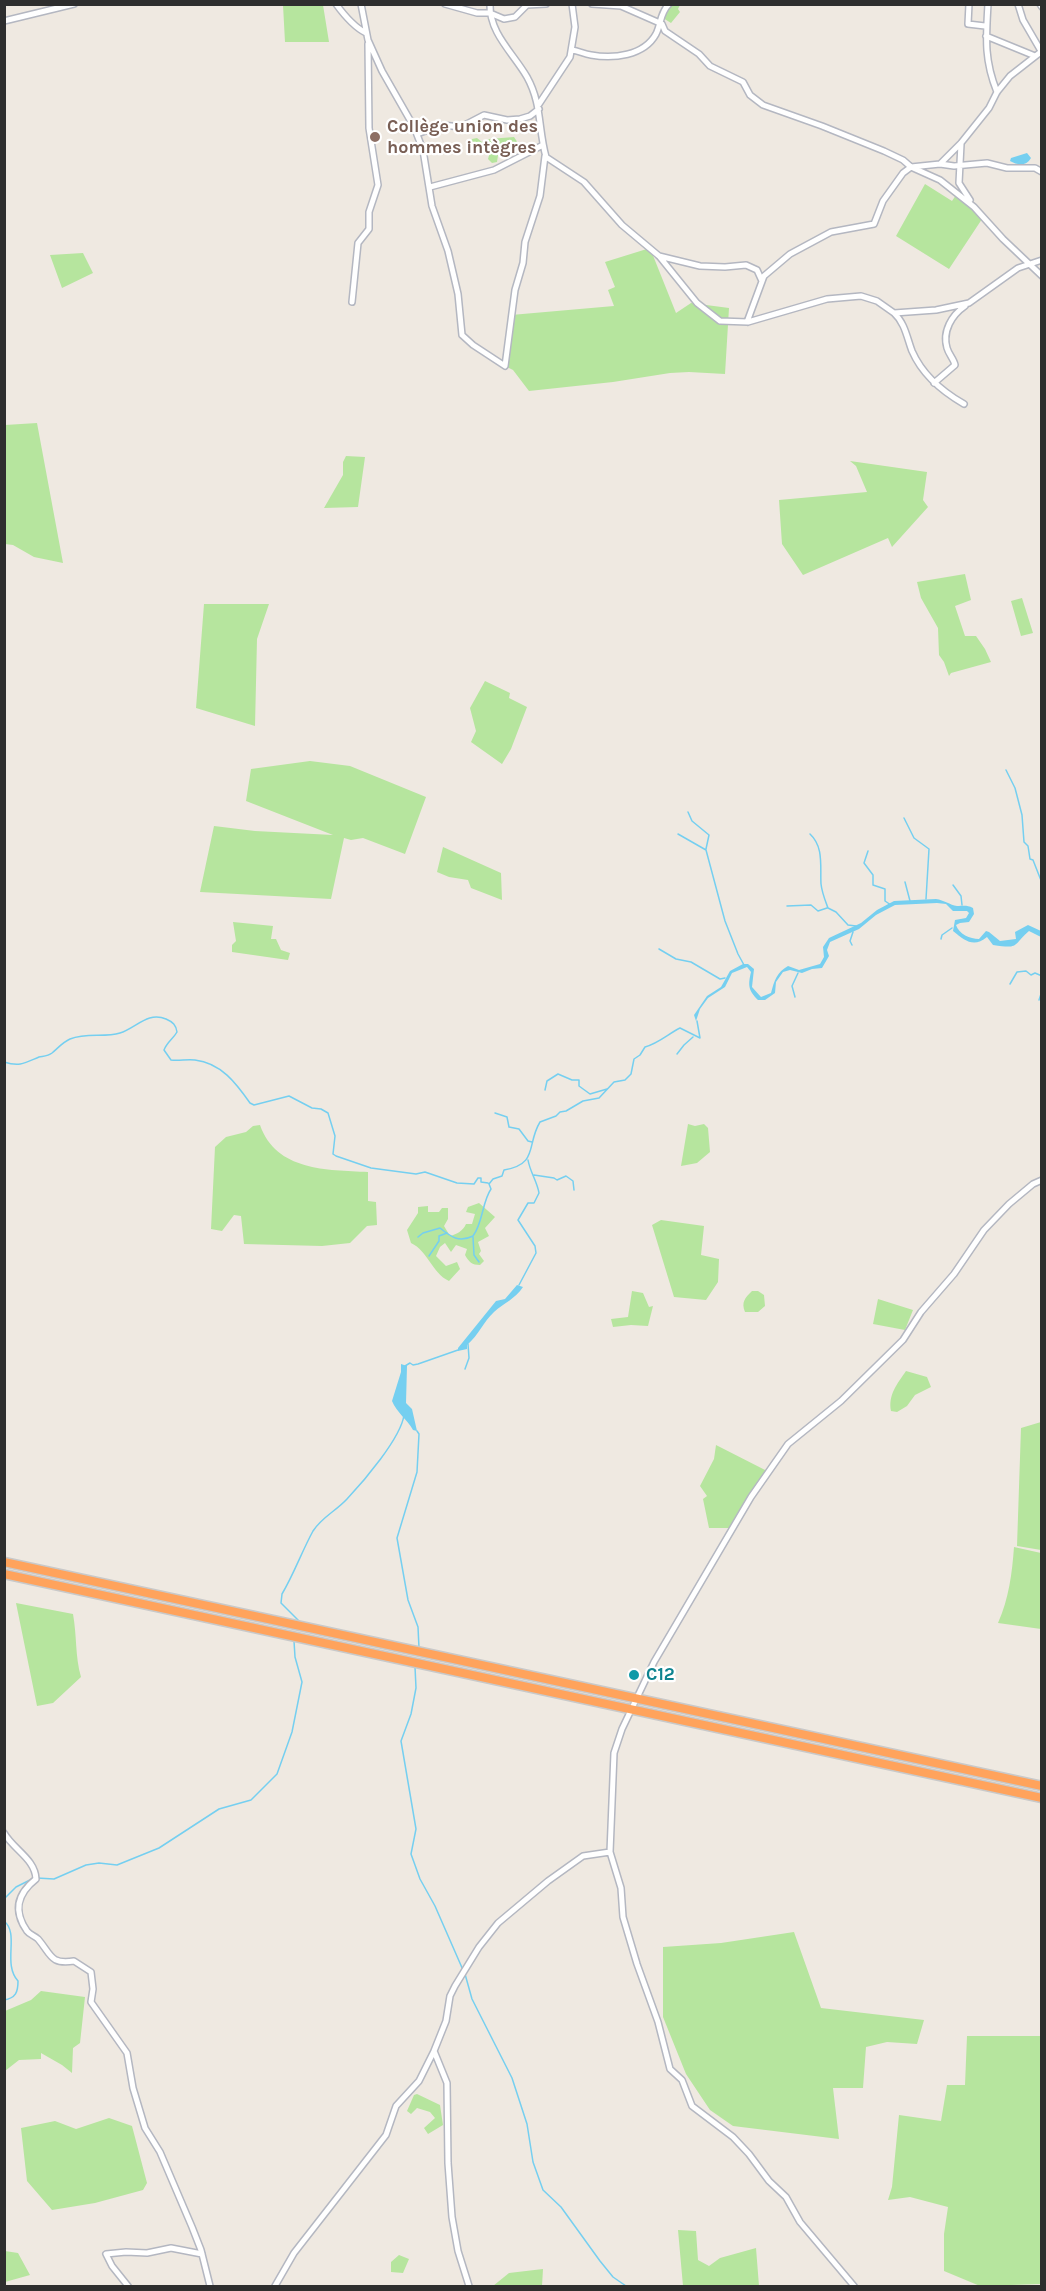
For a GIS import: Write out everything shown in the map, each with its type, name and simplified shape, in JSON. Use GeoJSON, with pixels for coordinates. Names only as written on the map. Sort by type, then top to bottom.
{"type":"FeatureCollection","features":[{"type":"Feature","properties":{"kind":"highway"},"geometry":{"type":"LineString","coordinates":[[4,1562],[1041,1786]]}},
{"type":"Feature","properties":{"kind":"highway"},"geometry":{"type":"LineString","coordinates":[[4,1574],[1041,1798]]}},
{"type":"Feature","properties":{"kind":"street"},"geometry":{"type":"LineString","coordinates":[[4,21],[74,4]]}},
{"type":"Feature","properties":{"kind":"street"},"geometry":{"type":"LineString","coordinates":[[336,4],[360,30],[366,33]]}},
{"type":"Feature","properties":{"kind":"street"},"geometry":{"type":"LineString","coordinates":[[361,4],[368,40],[423,150],[432,206],[448,251],[458,294],[462,335],[505,366],[515,290],[523,263],[525,242],[540,196],[545,154],[540,131],[539,107],[527,78],[504,45],[490,13],[490,4]]}},
{"type":"Feature","properties":{"kind":"street"},"geometry":{"type":"LineString","coordinates":[[445,4],[477,13],[490,13],[506,19],[515,17],[527,5],[546,4]]}},
{"type":"Feature","properties":{"kind":"street"},"geometry":{"type":"LineString","coordinates":[[417,134],[442,124],[461,127],[484,115],[507,120],[530,116],[539,107],[565,68],[572,50],[575,27],[572,4]]}},
{"type":"Feature","properties":{"kind":"street"},"geometry":{"type":"LineString","coordinates":[[592,4],[621,6],[662,24]]}},
{"type":"Feature","properties":{"kind":"street"},"geometry":{"type":"LineString","coordinates":[[669,4],[661,17],[665,31],[699,54],[710,66],[745,84],[750,95],[763,105],[884,151],[940,180],[974,207],[1041,276]]}},
{"type":"Feature","properties":{"kind":"street"},"geometry":{"type":"LineString","coordinates":[[969,4],[968,24],[985,26]]}},
{"type":"Feature","properties":{"kind":"street"},"geometry":{"type":"LineString","coordinates":[[988,4],[985,26],[988,66],[997,92]]}},
{"type":"Feature","properties":{"kind":"street"},"geometry":{"type":"LineString","coordinates":[[940,164],[989,108],[997,92],[1010,76],[1041,51],[1023,20],[1018,4]]}},
{"type":"Feature","properties":{"kind":"street"},"geometry":{"type":"LineString","coordinates":[[572,50],[600,56],[628,54],[649,43],[662,24]]}},
{"type":"Feature","properties":{"kind":"street"},"geometry":{"type":"LineString","coordinates":[[986,36],[1035,56]]}},
{"type":"Feature","properties":{"kind":"street"},"geometry":{"type":"LineString","coordinates":[[352,302],[358,243],[369,229],[369,212],[378,185],[369,128],[368,40]]}},
{"type":"Feature","properties":{"kind":"street"},"geometry":{"type":"LineString","coordinates":[[961,142],[960,185],[974,207]]}},
{"type":"Feature","properties":{"kind":"street"},"geometry":{"type":"LineString","coordinates":[[430,187],[494,170],[543,145]]}},
{"type":"Feature","properties":{"kind":"street"},"geometry":{"type":"LineString","coordinates":[[545,154],[551,162],[585,182],[622,225],[658,256],[697,303],[720,321],[747,322],[806,307],[827,299],[849,296],[861,296],[877,301],[894,314],[905,330],[913,353],[934,383],[964,404]]}},
{"type":"Feature","properties":{"kind":"street"},"geometry":{"type":"LineString","coordinates":[[747,322],[765,275],[790,254],[820,238],[843,229],[874,224],[883,201],[903,172],[911,167],[987,162],[1007,168],[1035,168],[1041,172]]}},
{"type":"Feature","properties":{"kind":"street"},"geometry":{"type":"LineString","coordinates":[[658,256],[700,266],[746,265],[757,270],[762,281]]}},
{"type":"Feature","properties":{"kind":"street"},"geometry":{"type":"LineString","coordinates":[[934,383],[955,366],[947,347],[947,332],[954,315],[999,280],[1041,260]]}},
{"type":"Feature","properties":{"kind":"street"},"geometry":{"type":"LineString","coordinates":[[894,314],[936,310],[969,303]]}},
{"type":"Feature","properties":{"kind":"street"},"geometry":{"type":"LineString","coordinates":[[854,2286],[800,2222],[786,2197],[769,2181],[743,2147],[692,2106],[682,2080],[670,2069],[658,2022],[623,1917],[621,1888],[610,1852],[614,1753],[631,1709],[654,1662],[735,1523],[788,1444],[841,1401],[903,1340],[921,1312],[954,1274],[984,1230],[1009,1204],[1041,1180]]}},
{"type":"Feature","properties":{"kind":"street"},"geometry":{"type":"LineString","coordinates":[[4,1833],[32,1864],[35,1871],[36,1879],[22,1893],[18,1902],[21,1923],[29,1934],[37,1938],[50,1958],[63,1963],[74,1961],[91,1972],[93,1989],[91,2002],[128,2053],[134,2088],[145,2128],[160,2152],[202,2254],[210,2286]]}},
{"type":"Feature","properties":{"kind":"street"},"geometry":{"type":"LineString","coordinates":[[275,2286],[294,2253],[386,2135],[396,2106],[419,2081],[446,2021],[450,1996],[479,1947],[498,1923],[548,1881],[583,1856],[610,1852]]}},
{"type":"Feature","properties":{"kind":"street"},"geometry":{"type":"LineString","coordinates":[[434,2051],[447,2083],[448,2163],[452,2217],[458,2251],[469,2286]]}},
{"type":"Feature","properties":{"kind":"street"},"geometry":{"type":"LineString","coordinates":[[128,2286],[112,2266],[106,2254],[147,2253],[171,2247],[202,2254]]}},
{"type":"Feature","properties":{"kind":"green space"},"geometry":{"type":"Polygon","coordinates":[[[283,5],[323,5],[329,42],[285,42],[283,5]]]}},
{"type":"Feature","properties":{"kind":"green space"},"geometry":{"type":"Polygon","coordinates":[[[672,5],[680,5],[678,9],[680,12],[671,23],[663,18],[664,13],[672,5]]]}},
{"type":"Feature","properties":{"kind":"green space"},"geometry":{"type":"Polygon","coordinates":[[[514,137],[518,143],[499,149],[497,162],[492,163],[488,159],[490,152],[487,147],[479,148],[473,155],[468,153],[467,148],[472,139],[477,138],[482,142],[489,139],[514,137]]]}},
{"type":"Feature","properties":{"kind":"green space"},"geometry":{"type":"Polygon","coordinates":[[[925,184],[952,201],[958,192],[984,216],[949,269],[896,236],[925,184]]]}},
{"type":"Feature","properties":{"kind":"green space"},"geometry":{"type":"Polygon","coordinates":[[[650,248],[676,313],[691,303],[729,308],[725,374],[670,373],[529,391],[513,370],[507,367],[511,315],[614,306],[608,290],[615,287],[605,262],[650,248]]]}},
{"type":"Feature","properties":{"kind":"green space"},"geometry":{"type":"Polygon","coordinates":[[[83,253],[93,273],[62,288],[50,255],[83,253]]]}},
{"type":"Feature","properties":{"kind":"green space"},"geometry":{"type":"Polygon","coordinates":[[[37,423],[63,563],[34,557],[13,545],[5,544],[5,425],[37,423]]]}},
{"type":"Feature","properties":{"kind":"green space"},"geometry":{"type":"Polygon","coordinates":[[[346,456],[365,457],[358,507],[324,508],[343,475],[343,462],[346,456]]]}},
{"type":"Feature","properties":{"kind":"green space"},"geometry":{"type":"Polygon","coordinates":[[[850,461],[927,472],[923,500],[928,507],[892,547],[888,538],[803,575],[782,544],[779,500],[867,492],[856,466],[850,461]]]}},
{"type":"Feature","properties":{"kind":"green space"},"geometry":{"type":"Polygon","coordinates":[[[965,574],[971,600],[955,606],[965,636],[976,636],[991,662],[951,673],[949,676],[939,655],[938,628],[921,598],[917,582],[965,574]]]}},
{"type":"Feature","properties":{"kind":"green space"},"geometry":{"type":"Polygon","coordinates":[[[1022,598],[1033,633],[1021,636],[1011,601],[1022,598]]]}},
{"type":"Feature","properties":{"kind":"green space"},"geometry":{"type":"Polygon","coordinates":[[[204,604],[269,604],[257,639],[255,726],[196,708],[204,604]]]}},
{"type":"Feature","properties":{"kind":"green space"},"geometry":{"type":"Polygon","coordinates":[[[485,681],[510,693],[509,698],[527,707],[511,749],[502,764],[471,742],[476,731],[470,708],[485,681]]]}},
{"type":"Feature","properties":{"kind":"green space"},"geometry":{"type":"Polygon","coordinates":[[[310,761],[350,766],[426,797],[405,854],[363,838],[351,840],[344,838],[331,899],[200,892],[214,826],[255,831],[333,835],[246,801],[251,769],[310,761]]]}},
{"type":"Feature","properties":{"kind":"green space"},"geometry":{"type":"Polygon","coordinates":[[[443,847],[501,873],[502,900],[471,888],[468,880],[449,877],[437,872],[443,847]]]}},
{"type":"Feature","properties":{"kind":"green space"},"geometry":{"type":"Polygon","coordinates":[[[233,922],[273,926],[271,939],[276,939],[281,950],[290,953],[288,960],[232,952],[232,945],[236,941],[233,922]]]}},
{"type":"Feature","properties":{"kind":"green space"},"geometry":{"type":"Polygon","coordinates":[[[688,1124],[695,1126],[704,1124],[708,1128],[710,1152],[697,1163],[681,1166],[688,1124]]]}},
{"type":"Feature","properties":{"kind":"green space"},"geometry":{"type":"Polygon","coordinates":[[[260,1125],[268,1140],[290,1160],[320,1168],[368,1172],[368,1201],[376,1202],[377,1225],[367,1226],[350,1243],[322,1246],[244,1244],[241,1216],[234,1215],[222,1231],[211,1229],[215,1147],[226,1137],[246,1132],[253,1126],[260,1125]]]}},
{"type":"Feature","properties":{"kind":"green space"},"geometry":{"type":"Polygon","coordinates":[[[479,1203],[495,1217],[485,1228],[489,1236],[478,1242],[481,1251],[479,1254],[484,1261],[480,1265],[473,1264],[465,1255],[467,1249],[456,1245],[451,1252],[445,1243],[440,1247],[436,1256],[446,1266],[457,1262],[460,1269],[449,1281],[438,1273],[422,1251],[411,1243],[407,1230],[418,1213],[418,1207],[428,1206],[428,1212],[439,1212],[442,1208],[448,1208],[448,1219],[444,1226],[450,1236],[453,1235],[466,1224],[472,1224],[475,1214],[466,1212],[468,1207],[479,1203]]]}},
{"type":"Feature","properties":{"kind":"green space"},"geometry":{"type":"Polygon","coordinates":[[[661,1220],[704,1226],[701,1255],[719,1259],[718,1282],[706,1300],[674,1297],[652,1225],[661,1220]]]}},
{"type":"Feature","properties":{"kind":"green space"},"geometry":{"type":"Polygon","coordinates":[[[632,1291],[643,1293],[649,1307],[653,1306],[648,1326],[613,1327],[611,1319],[628,1317],[632,1291]]]}},
{"type":"Feature","properties":{"kind":"green space"},"geometry":{"type":"Polygon","coordinates":[[[752,1291],[758,1291],[764,1295],[765,1306],[758,1312],[745,1312],[744,1300],[752,1291]]]}},
{"type":"Feature","properties":{"kind":"green space"},"geometry":{"type":"Polygon","coordinates":[[[878,1299],[913,1310],[905,1330],[873,1324],[878,1299]]]}},
{"type":"Feature","properties":{"kind":"green space"},"geometry":{"type":"Polygon","coordinates":[[[906,1371],[927,1377],[931,1387],[915,1395],[907,1406],[897,1412],[891,1411],[892,1395],[906,1371]]]}},
{"type":"Feature","properties":{"kind":"green space"},"geometry":{"type":"Polygon","coordinates":[[[1042,1422],[1041,1550],[1017,1546],[1021,1428],[1042,1422]]]}},
{"type":"Feature","properties":{"kind":"green space"},"geometry":{"type":"Polygon","coordinates":[[[716,1445],[769,1472],[732,1528],[709,1528],[703,1499],[707,1496],[700,1486],[714,1459],[716,1445]]]}},
{"type":"Feature","properties":{"kind":"green space"},"geometry":{"type":"Polygon","coordinates":[[[1014,1547],[1041,1553],[1041,1629],[998,1623],[1009,1586],[1014,1547]]]}},
{"type":"Feature","properties":{"kind":"green space"},"geometry":{"type":"Polygon","coordinates":[[[16,1603],[73,1614],[81,1677],[53,1703],[37,1706],[16,1603]]]}},
{"type":"Feature","properties":{"kind":"green space"},"geometry":{"type":"Polygon","coordinates":[[[794,1932],[821,2008],[924,2020],[917,2044],[887,2042],[866,2047],[863,2088],[833,2088],[839,2139],[733,2126],[710,2110],[686,2074],[663,2017],[663,1947],[721,1943],[794,1932]]]}},
{"type":"Feature","properties":{"kind":"green space"},"geometry":{"type":"Polygon","coordinates":[[[41,1991],[85,1997],[80,2043],[73,2048],[72,2073],[41,2053],[41,2059],[19,2060],[5,2071],[5,2011],[31,2000],[41,1991]]]}},
{"type":"Feature","properties":{"kind":"green space"},"geometry":{"type":"Polygon","coordinates":[[[967,2036],[1041,2036],[1041,2284],[980,2286],[944,2271],[944,2234],[948,2207],[910,2197],[888,2200],[892,2187],[899,2115],[941,2121],[947,2085],[965,2085],[967,2036]]]}},
{"type":"Feature","properties":{"kind":"green space"},"geometry":{"type":"Polygon","coordinates":[[[417,2094],[440,2105],[443,2125],[428,2134],[424,2128],[435,2118],[430,2112],[417,2108],[411,2114],[407,2111],[414,2095],[417,2094]]]}},
{"type":"Feature","properties":{"kind":"green space"},"geometry":{"type":"Polygon","coordinates":[[[109,2118],[132,2126],[147,2183],[143,2190],[95,2203],[52,2210],[27,2181],[21,2128],[55,2121],[76,2129],[109,2118]]]}},
{"type":"Feature","properties":{"kind":"green space"},"geometry":{"type":"Polygon","coordinates":[[[678,2230],[696,2231],[698,2260],[709,2266],[720,2258],[756,2248],[759,2286],[683,2286],[678,2230]]]}},
{"type":"Feature","properties":{"kind":"green space"},"geometry":{"type":"Polygon","coordinates":[[[5,2251],[18,2253],[30,2275],[5,2282],[5,2251]]]}},
{"type":"Feature","properties":{"kind":"green space"},"geometry":{"type":"Polygon","coordinates":[[[399,2255],[409,2259],[403,2273],[391,2272],[391,2262],[399,2255]]]}},
{"type":"Feature","properties":{"kind":"green space"},"geometry":{"type":"Polygon","coordinates":[[[543,2269],[542,2286],[493,2286],[509,2273],[543,2269]]]}},
{"type":"Feature","properties":{"kind":"water"},"geometry":{"type":"Polygon","coordinates":[[[1027,153],[1031,158],[1027,163],[1018,164],[1010,161],[1011,158],[1027,153]]]}},
{"type":"Feature","properties":{"kind":"water"},"geometry":{"type":"Polygon","coordinates":[[[936,899],[973,908],[974,914],[969,922],[956,925],[962,933],[969,937],[979,939],[986,931],[1000,941],[1016,939],[1015,932],[1028,925],[1041,931],[1041,937],[1029,931],[1015,945],[1008,947],[993,945],[987,937],[974,943],[953,931],[955,920],[966,918],[969,913],[967,911],[953,911],[946,904],[937,903],[895,905],[876,915],[859,929],[830,942],[827,950],[829,956],[822,968],[802,973],[790,970],[783,972],[776,982],[775,993],[765,1000],[758,1000],[752,993],[749,984],[751,972],[747,967],[732,973],[725,987],[708,998],[700,1009],[696,1021],[694,1015],[707,996],[721,987],[730,971],[743,964],[748,964],[754,969],[752,987],[761,997],[771,993],[776,977],[788,966],[799,970],[820,964],[824,957],[823,947],[829,938],[861,923],[877,910],[894,901],[936,899]]]}},
{"type":"Feature","properties":{"kind":"water"},"geometry":{"type":"Polygon","coordinates":[[[517,1285],[523,1287],[490,1316],[467,1345],[467,1349],[458,1351],[458,1348],[496,1301],[505,1299],[517,1285]]]}},
{"type":"Feature","properties":{"kind":"water"},"geometry":{"type":"Polygon","coordinates":[[[401,1364],[407,1366],[406,1403],[412,1409],[417,1431],[413,1430],[392,1401],[401,1372],[401,1364]]]}},
{"type":"Feature","properties":{"kind":"waterway"},"geometry":{"type":"LineString","coordinates":[[1006,770],[1015,788],[1022,815],[1024,842],[1028,846],[1030,859],[1033,860],[1042,883]]}},
{"type":"Feature","properties":{"kind":"waterway"},"geometry":{"type":"LineString","coordinates":[[688,812],[692,821],[709,835],[706,849]]}},
{"type":"Feature","properties":{"kind":"waterway"},"geometry":{"type":"LineString","coordinates":[[904,818],[914,838],[929,849],[926,899]]}},
{"type":"Feature","properties":{"kind":"waterway"},"geometry":{"type":"LineString","coordinates":[[678,834],[706,850],[725,921],[744,965]]}},
{"type":"Feature","properties":{"kind":"waterway"},"geometry":{"type":"LineString","coordinates":[[810,834],[819,851],[821,887],[828,908],[836,912],[848,925],[856,926]]}},
{"type":"Feature","properties":{"kind":"waterway"},"geometry":{"type":"LineString","coordinates":[[868,851],[864,863],[873,875],[873,885],[885,889],[885,901],[891,905]]}},
{"type":"Feature","properties":{"kind":"waterway"},"geometry":{"type":"LineString","coordinates":[[905,882],[910,901]]}},
{"type":"Feature","properties":{"kind":"waterway"},"geometry":{"type":"LineString","coordinates":[[953,885],[961,896],[962,905]]}},
{"type":"Feature","properties":{"kind":"waterway"},"geometry":{"type":"LineString","coordinates":[[787,906],[811,905],[818,911],[827,908]]}},
{"type":"Feature","properties":{"kind":"waterway"},"geometry":{"type":"LineString","coordinates":[[941,939],[942,935],[952,928]]}},
{"type":"Feature","properties":{"kind":"waterway"},"geometry":{"type":"LineString","coordinates":[[852,945],[850,941],[853,932]]}},
{"type":"Feature","properties":{"kind":"waterway"},"geometry":{"type":"LineString","coordinates":[[659,949],[676,959],[691,962],[720,979],[725,978]]}},
{"type":"Feature","properties":{"kind":"waterway"},"geometry":{"type":"LineString","coordinates":[[1010,984],[1017,972],[1026,971],[1031,975],[1035,973],[1042,976]]}},
{"type":"Feature","properties":{"kind":"waterway"},"geometry":{"type":"LineString","coordinates":[[795,997],[792,986],[798,973]]}},
{"type":"Feature","properties":{"kind":"waterway"},"geometry":{"type":"LineString","coordinates":[[1039,1000],[1042,991]]}},
{"type":"Feature","properties":{"kind":"waterway"},"geometry":{"type":"LineString","coordinates":[[4,1062],[22,1064],[50,1054],[70,1039],[120,1033],[148,1019],[160,1017],[172,1023],[177,1030],[164,1050],[171,1060],[195,1060],[213,1065],[227,1075],[254,1105],[289,1096],[312,1108],[328,1113],[335,1136],[333,1154],[336,1156],[371,1168],[416,1174],[425,1172],[457,1183],[474,1184],[478,1178],[481,1178],[481,1182],[488,1183]]}},
{"type":"Feature","properties":{"kind":"waterway"},"geometry":{"type":"LineString","coordinates":[[418,1237],[423,1233],[440,1228],[455,1238],[463,1239],[473,1236],[491,1189],[489,1184],[493,1179],[502,1176],[504,1170],[515,1167],[527,1158],[540,1122],[583,1101],[599,1098],[614,1082],[625,1080],[631,1074],[634,1059],[645,1047],[680,1028],[700,1038],[697,1021]]}},
{"type":"Feature","properties":{"kind":"waterway"},"geometry":{"type":"LineString","coordinates":[[677,1054],[693,1037]]}},
{"type":"Feature","properties":{"kind":"waterway"},"geometry":{"type":"LineString","coordinates":[[545,1090],[547,1081],[558,1074],[572,1080],[579,1080],[579,1086],[590,1094],[607,1089]]}},
{"type":"Feature","properties":{"kind":"waterway"},"geometry":{"type":"LineString","coordinates":[[495,1113],[507,1117],[509,1127],[519,1129],[528,1141],[532,1142]]}},
{"type":"Feature","properties":{"kind":"waterway"},"geometry":{"type":"LineString","coordinates":[[519,1285],[536,1253],[535,1246],[518,1220],[528,1203],[534,1203],[539,1193],[528,1160]]}},
{"type":"Feature","properties":{"kind":"waterway"},"geometry":{"type":"LineString","coordinates":[[534,1175],[557,1180],[566,1176],[573,1181],[574,1190]]}},
{"type":"Feature","properties":{"kind":"waterway"},"geometry":{"type":"LineString","coordinates":[[429,1256],[439,1241],[439,1236],[447,1233]]}},
{"type":"Feature","properties":{"kind":"waterway"},"geometry":{"type":"LineString","coordinates":[[473,1237],[474,1255],[479,1262]]}},
{"type":"Feature","properties":{"kind":"waterway"},"geometry":{"type":"LineString","coordinates":[[465,1369],[469,1358],[468,1344]]}},
{"type":"Feature","properties":{"kind":"waterway"},"geometry":{"type":"LineString","coordinates":[[405,1366],[410,1363],[418,1364],[458,1350]]}},
{"type":"Feature","properties":{"kind":"waterway"},"geometry":{"type":"LineString","coordinates":[[299,1621],[281,1603],[282,1594],[313,1531],[362,1482],[389,1447],[404,1415]]}},
{"type":"Feature","properties":{"kind":"waterway"},"geometry":{"type":"LineString","coordinates":[[417,1431],[419,1434],[417,1472],[397,1538],[408,1600],[418,1627],[419,1648]]}},
{"type":"Feature","properties":{"kind":"waterway"},"geometry":{"type":"LineString","coordinates":[[37,1878],[54,1879],[86,1865],[99,1863],[117,1865],[159,1848],[219,1809],[251,1800],[277,1774],[292,1732],[302,1682],[295,1657],[294,1641]]}},
{"type":"Feature","properties":{"kind":"waterway"},"geometry":{"type":"LineString","coordinates":[[415,1667],[416,1688],[411,1714],[401,1741],[416,1829],[411,1854],[420,1879],[435,1906],[463,1970]]}},
{"type":"Feature","properties":{"kind":"waterway"},"geometry":{"type":"LineString","coordinates":[[4,1899],[16,1887],[32,1879]]}},
{"type":"Feature","properties":{"kind":"waterway"},"geometry":{"type":"LineString","coordinates":[[4,1921],[11,1933],[11,1966],[18,1981],[16,1994],[4,2000]]}},
{"type":"Feature","properties":{"kind":"waterway"},"geometry":{"type":"LineString","coordinates":[[465,1974],[472,1999],[512,2078],[527,2124],[533,2162],[543,2190],[561,2207],[613,2277],[626,2286]]}},
{"type":"Feature","properties":{"kind":"place","name":"Collège union des hommes intègres"},"geometry":{"type":"Point","coordinates":[375,137]}},
{"type":"Feature","properties":{"kind":"place","name":"C12"},"geometry":{"type":"Point","coordinates":[634,1675]}}]}
